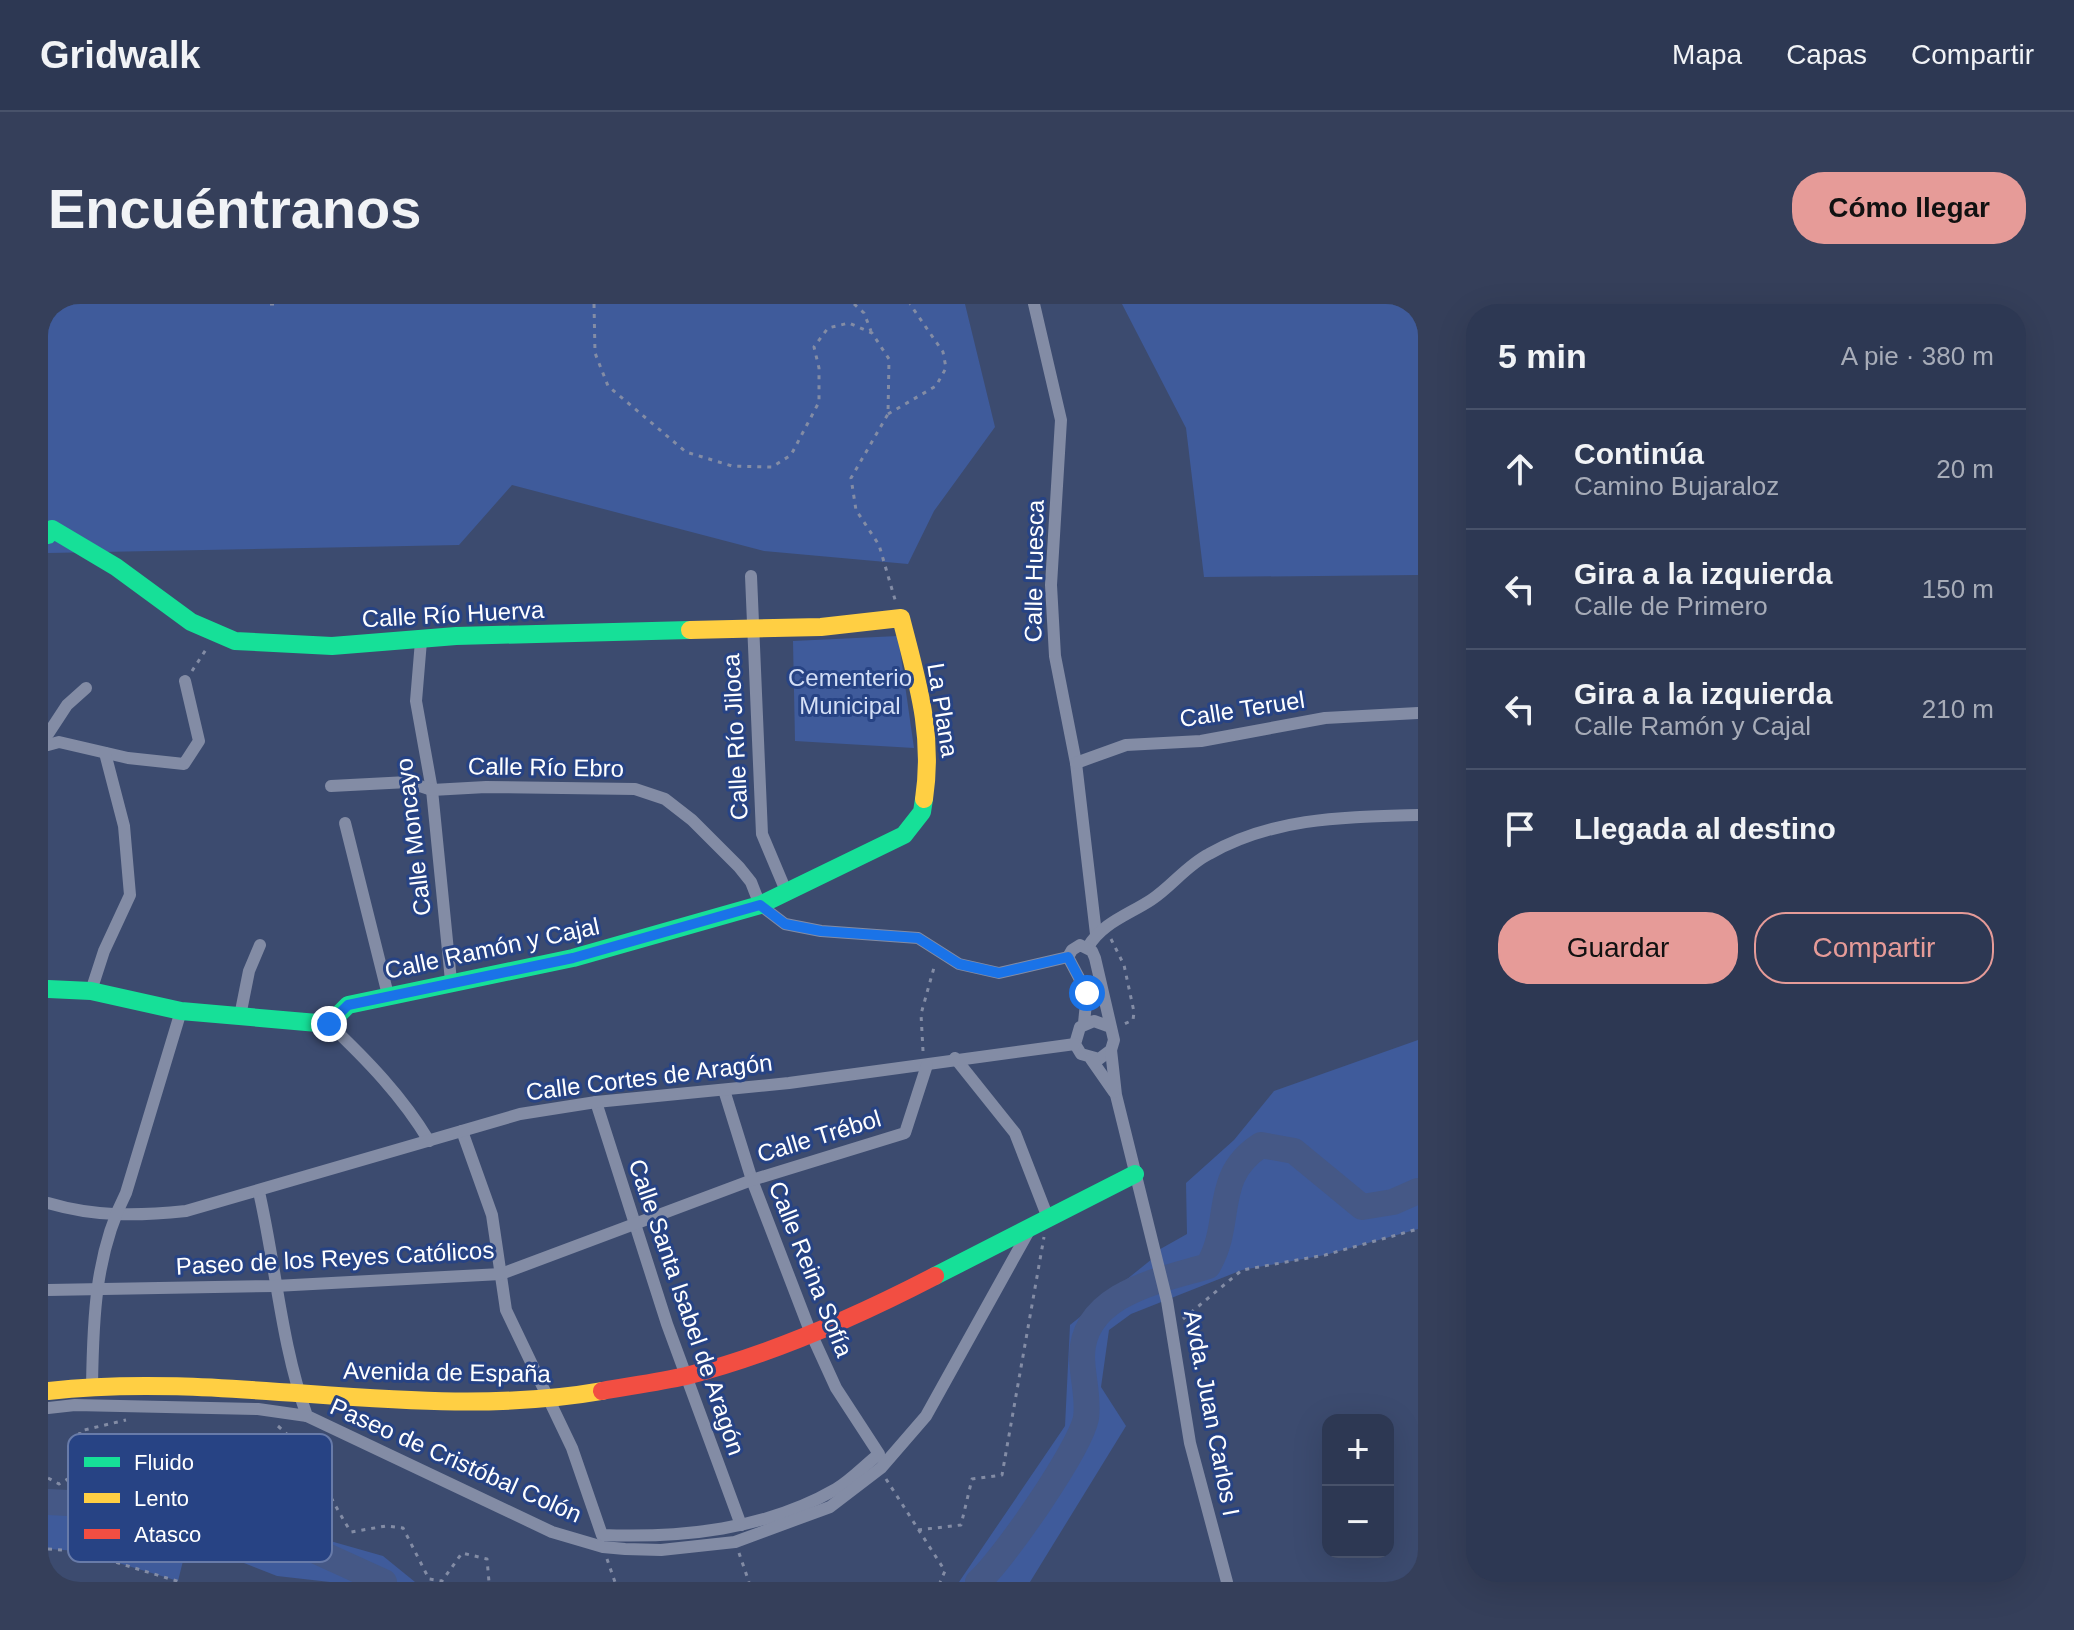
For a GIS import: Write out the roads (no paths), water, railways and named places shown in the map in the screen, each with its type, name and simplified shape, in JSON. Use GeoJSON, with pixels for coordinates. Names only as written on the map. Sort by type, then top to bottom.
{"type":"FeatureCollection","features":[{"type":"Feature","properties":{"kind":"street","name":"Calle Huesca"},"geometry":{"type":"LineString","coordinates":[[1034,304],[1061,420],[1051,585],[1055,656],[1076,763],[1100,931]]}},
{"type":"Feature","properties":{"kind":"street","name":"Calle Río Huerva"},"geometry":{"type":"LineString","coordinates":[[50,532],[122,570],[167,605],[215,635],[252,646],[752,626],[821,627],[901,618]]}},
{"type":"Feature","properties":{"kind":"street","name":"Calle Río Jiloca"},"geometry":{"type":"LineString","coordinates":[[751,576],[762,834],[786,891]]}},
{"type":"Feature","properties":{"kind":"street","name":"La Plana"},"geometry":{"type":"LineString","coordinates":[[760,905],[904,835],[922,812],[930,760],[921,695],[901,618]]}},
{"type":"Feature","properties":{"kind":"street","name":"Calle Moncayo"},"geometry":{"type":"LineString","coordinates":[[421,641],[416,701],[432,790],[451,981]]}},
{"type":"Feature","properties":{"kind":"street"},"geometry":{"type":"LineString","coordinates":[[48,745],[59,742],[105,753],[184,764],[199,741],[185,681]]}},
{"type":"Feature","properties":{"kind":"street"},"geometry":{"type":"LineString","coordinates":[[48,734],[67,705],[86,688]]}},
{"type":"Feature","properties":{"kind":"street","name":"Calle Teruel"},"geometry":{"type":"LineString","coordinates":[[1076,763],[1126,745],[1201,741],[1325,718],[1418,713]]}},
{"type":"Feature","properties":{"kind":"street"},"geometry":{"type":"LineString","coordinates":[[91,991],[104,951],[130,895],[124,826],[105,753]]}},
{"type":"Feature","properties":{"kind":"street","name":"Calle Río Ebro"},"geometry":{"type":"LineString","coordinates":[[331,786],[408,782],[432,790],[486,787],[635,789],[665,799],[739,867],[751,882],[760,905]]}},
{"type":"Feature","properties":{"kind":"street"},"geometry":{"type":"LineString","coordinates":[[1088,947],[1100,931],[1152,899],[1206,855],[1260,828],[1332,817],[1418,815]]}},
{"type":"Feature","properties":{"kind":"street"},"geometry":{"type":"LineString","coordinates":[[345,823],[388,995]]}},
{"type":"Feature","properties":{"kind":"street"},"geometry":{"type":"LineString","coordinates":[[760,905],[785,924],[821,931],[918,938],[959,964],[999,973],[1068,957],[1076,946],[1088,947]]}},
{"type":"Feature","properties":{"kind":"street","name":"Calle Ramón y Cajal"},"geometry":{"type":"LineString","coordinates":[[329,1024],[348,1005],[451,981],[573,958],[760,905]]}},
{"type":"Feature","properties":{"kind":"street"},"geometry":{"type":"LineString","coordinates":[[240,1016],[249,971],[260,945]]}},
{"type":"Feature","properties":{"kind":"street"},"geometry":{"type":"LineString","coordinates":[[1088,947],[1095,958],[1108,1026],[1114,1040],[1111,1050],[1116,1095]]}},
{"type":"Feature","properties":{"kind":"street"},"geometry":{"type":"LineString","coordinates":[[1068,957],[1087,993],[1084,1023],[1076,1032],[1075,1044],[1081,1054],[1091,1059],[1099,1059],[1111,1050]]}},
{"type":"Feature","properties":{"kind":"street"},"geometry":{"type":"LineString","coordinates":[[48,989],[91,991],[181,1011],[329,1024],[383,1078],[413,1115],[429,1141]]}},
{"type":"Feature","properties":{"kind":"street"},"geometry":{"type":"LineString","coordinates":[[92,1386],[97,1290],[115,1215],[126,1193],[181,1011]]}},
{"type":"Feature","properties":{"kind":"street"},"geometry":{"type":"LineString","coordinates":[[1084,1023],[1099,1021],[1108,1026]]}},
{"type":"Feature","properties":{"kind":"street","name":"Calle Cortes de Aragón"},"geometry":{"type":"LineString","coordinates":[[48,1203],[84,1214],[186,1211],[520,1114],[1075,1044]]}},
{"type":"Feature","properties":{"kind":"street"},"geometry":{"type":"LineString","coordinates":[[955,1058],[1015,1133],[1040,1222]]}},
{"type":"Feature","properties":{"kind":"street"},"geometry":{"type":"LineString","coordinates":[[1091,1059],[1116,1095]]}},
{"type":"Feature","properties":{"kind":"street","name":"Calle Trébol"},"geometry":{"type":"LineString","coordinates":[[752,1180],[905,1133],[927,1065]]}},
{"type":"Feature","properties":{"kind":"street","name":"Calle Reina Sofía"},"geometry":{"type":"LineString","coordinates":[[724,1090],[752,1180],[810,1331],[836,1388],[879,1454]]}},
{"type":"Feature","properties":{"kind":"street","name":"Avda. Juan Carlos I"},"geometry":{"type":"LineString","coordinates":[[1116,1095],[1167,1301],[1190,1443],[1227,1582]]}},
{"type":"Feature","properties":{"kind":"street","name":"Calle Santa Isabel de Aragón"},"geometry":{"type":"LineString","coordinates":[[596,1102],[685,1376],[741,1525]]}},
{"type":"Feature","properties":{"kind":"street"},"geometry":{"type":"LineString","coordinates":[[462,1131],[492,1215],[506,1310],[550,1400]]}},
{"type":"Feature","properties":{"kind":"street","name":"Avenida de España"},"geometry":{"type":"LineString","coordinates":[[48,1391],[92,1386],[478,1401],[550,1400],[685,1376],[753,1356],[869,1310],[1135,1174]]}},
{"type":"Feature","properties":{"kind":"street","name":"Paseo de los Reyes Católicos"},"geometry":{"type":"LineString","coordinates":[[48,1290],[275,1286],[501,1274],[752,1180]]}},
{"type":"Feature","properties":{"kind":"street","name":"Paseo de Cristóbal Colón"},"geometry":{"type":"LineString","coordinates":[[259,1192],[275,1286],[307,1416],[552,1532],[603,1547],[661,1550],[735,1542],[830,1507],[881,1468],[926,1416],[1040,1222]]}},
{"type":"Feature","properties":{"kind":"street","name":"Paseo de Cristóbal Colón"},"geometry":{"type":"LineString","coordinates":[[550,1400],[572,1448],[602,1535],[668,1538],[741,1525],[795,1510],[839,1488],[879,1454]]}},
{"type":"Feature","properties":{"kind":"street"},"geometry":{"type":"LineString","coordinates":[[48,1408],[75,1405],[258,1409],[307,1416]]}},
{"type":"Feature","properties":{"kind":"waterway"},"geometry":{"type":"LineString","coordinates":[[978,1582],[1005,1551],[1039,1503],[1081,1433],[1087,1410],[1082,1356],[1086,1335],[1096,1317],[1128,1293],[1208,1266],[1216,1249],[1229,1186],[1245,1158],[1261,1145],[1294,1151],[1362,1207],[1393,1202],[1418,1191]]}},
{"type":"Feature","properties":{"kind":"waterway"},"geometry":{"type":"LineString","coordinates":[[48,1502],[68,1503]]}},
{"type":"Feature","properties":{"kind":"waterway"},"geometry":{"type":"LineString","coordinates":[[332,1558],[384,1582]]}},
{"type":"Feature","properties":{"kind":"park label","name":"Cementerio Municipal"},"geometry":{"type":"Point","coordinates":[850,691]}}]}
